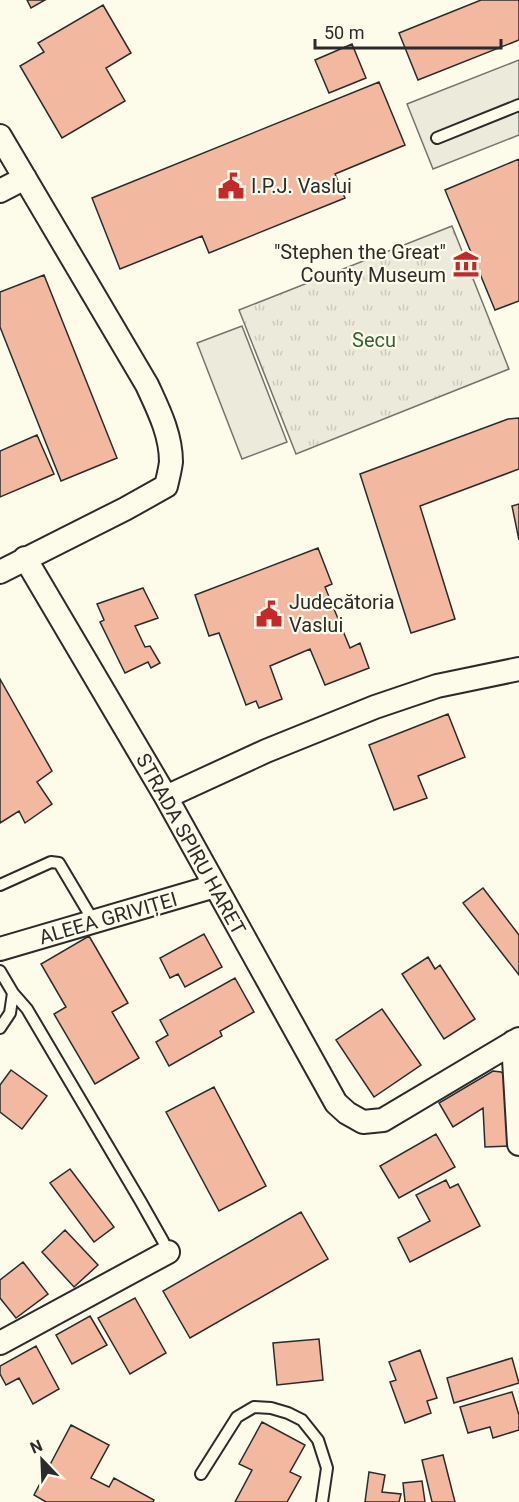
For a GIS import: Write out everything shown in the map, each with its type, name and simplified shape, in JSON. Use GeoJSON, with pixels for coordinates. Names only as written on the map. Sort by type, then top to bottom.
{"type":"FeatureCollection","features":[{"type":"Feature","properties":{"kind":"street"},"geometry":{"type":"LineString","coordinates":[[0,136],[130,356],[154,401],[162,417],[169,441],[171,464],[166,486],[0,572]]}},
{"type":"Feature","properties":{"kind":"street"},"geometry":{"type":"LineString","coordinates":[[0,191],[25,178]]}},
{"type":"Feature","properties":{"kind":"street","name":"STRADA SPIRU HARET"},"geometry":{"type":"LineString","coordinates":[[25,558],[166,798],[336,1103],[347,1113],[363,1122],[383,1120],[516,1040]]}},
{"type":"Feature","properties":{"kind":"street"},"geometry":{"type":"LineString","coordinates":[[166,798],[266,751],[375,707],[437,686],[519,669]]}},
{"type":"Feature","properties":{"kind":"street","name":"ALEEA GRIVIȚEI"},"geometry":{"type":"LineString","coordinates":[[0,949],[215,886]]}},
{"type":"Feature","properties":{"kind":"street"},"geometry":{"type":"LineString","coordinates":[[516,1040],[519,1144]]}},
{"type":"Feature","properties":{"kind":"street"},"geometry":{"type":"LineString","coordinates":[[0,1343],[168,1252]]}},
{"type":"Feature","properties":{"kind":"lane"},"geometry":{"type":"LineString","coordinates":[[437,138],[519,105]]}},
{"type":"Feature","properties":{"kind":"lane"},"geometry":{"type":"LineString","coordinates":[[0,885],[51,862],[58,863],[94,922]]}},
{"type":"Feature","properties":{"kind":"lane"},"geometry":{"type":"LineString","coordinates":[[0,971],[13,993],[27,1009],[168,1252]]}},
{"type":"Feature","properties":{"kind":"lane"},"geometry":{"type":"LineString","coordinates":[[0,1028],[10,1013],[13,993]]}},
{"type":"Feature","properties":{"kind":"lane"},"geometry":{"type":"LineString","coordinates":[[201,1474],[237,1417],[254,1407],[271,1408],[302,1420],[318,1440],[327,1468],[322,1502]]}},
{"type":"Feature","properties":{"kind":"green space","name":"Secu"},"geometry":{"type":"Polygon","coordinates":[[[452,226],[509,369],[296,454],[239,310],[452,226]]]}},
{"type":"Feature","properties":{"kind":"shaded area"},"geometry":{"type":"Polygon","coordinates":[[[519,60],[519,135],[433,169],[407,104],[519,60]]]}},
{"type":"Feature","properties":{"kind":"shaded area"},"geometry":{"type":"Polygon","coordinates":[[[242,326],[287,442],[242,459],[197,343],[242,326]]]}},
{"type":"Feature","properties":{"kind":"building"},"geometry":{"type":"Polygon","coordinates":[[[27,0],[45,0],[31,8],[27,0]]]}},
{"type":"Feature","properties":{"kind":"building"},"geometry":{"type":"Polygon","coordinates":[[[481,0],[519,0],[519,40],[418,80],[399,33],[481,0]]]}},
{"type":"Feature","properties":{"kind":"building"},"geometry":{"type":"Polygon","coordinates":[[[103,5],[131,53],[106,68],[125,101],[62,138],[20,66],[44,52],[38,43],[103,5]]]}},
{"type":"Feature","properties":{"kind":"building"},"geometry":{"type":"Polygon","coordinates":[[[352,44],[366,78],[329,93],[315,60],[352,44]]]}},
{"type":"Feature","properties":{"kind":"building","name":"I.P.J. Vaslui"},"geometry":{"type":"Polygon","coordinates":[[[379,82],[405,145],[335,174],[345,198],[209,253],[202,236],[120,269],[92,198],[379,82]]]}},
{"type":"Feature","properties":{"kind":"building"},"geometry":{"type":"Polygon","coordinates":[[[519,159],[519,301],[495,310],[445,190],[519,159]]]}},
{"type":"Feature","properties":{"kind":"building"},"geometry":{"type":"Polygon","coordinates":[[[44,275],[117,458],[61,481],[0,327],[0,292],[44,275]]]}},
{"type":"Feature","properties":{"kind":"building"},"geometry":{"type":"Polygon","coordinates":[[[519,418],[519,469],[420,506],[455,619],[411,633],[360,474],[508,419],[519,418]]]}},
{"type":"Feature","properties":{"kind":"building"},"geometry":{"type":"Polygon","coordinates":[[[37,435],[54,474],[0,497],[0,451],[37,435]]]}},
{"type":"Feature","properties":{"kind":"building"},"geometry":{"type":"Polygon","coordinates":[[[519,504],[519,540],[512,506],[519,504]]]}},
{"type":"Feature","properties":{"kind":"building","name":"Judecătoria Vaslui"},"geometry":{"type":"Polygon","coordinates":[[[318,548],[332,584],[325,587],[350,648],[360,643],[369,668],[325,685],[310,649],[270,666],[282,699],[259,708],[256,701],[246,705],[219,633],[209,636],[195,595],[318,548]]]}},
{"type":"Feature","properties":{"kind":"building"},"geometry":{"type":"Polygon","coordinates":[[[143,588],[158,618],[135,626],[145,647],[150,646],[160,663],[151,668],[148,662],[125,673],[100,622],[104,620],[97,604],[143,588]]]}},
{"type":"Feature","properties":{"kind":"building"},"geometry":{"type":"Polygon","coordinates":[[[0,679],[52,771],[37,782],[52,804],[25,823],[19,811],[0,823],[0,679]]]}},
{"type":"Feature","properties":{"kind":"building"},"geometry":{"type":"Polygon","coordinates":[[[448,714],[465,757],[418,776],[427,798],[394,810],[369,745],[448,714]]]}},
{"type":"Feature","properties":{"kind":"building"},"geometry":{"type":"Polygon","coordinates":[[[483,888],[519,935],[519,975],[463,903],[483,888]]]}},
{"type":"Feature","properties":{"kind":"building"},"geometry":{"type":"Polygon","coordinates":[[[204,934],[222,967],[185,987],[178,974],[170,978],[160,958],[204,934]]]}},
{"type":"Feature","properties":{"kind":"building"},"geometry":{"type":"Polygon","coordinates":[[[89,936],[128,1003],[112,1012],[139,1058],[95,1084],[54,1014],[66,1007],[41,964],[89,936]]]}},
{"type":"Feature","properties":{"kind":"building"},"geometry":{"type":"Polygon","coordinates":[[[428,957],[435,969],[440,965],[475,1019],[444,1039],[402,974],[428,957]]]}},
{"type":"Feature","properties":{"kind":"building"},"geometry":{"type":"Polygon","coordinates":[[[235,978],[254,1012],[220,1031],[222,1036],[169,1066],[156,1042],[168,1035],[160,1020],[235,978]]]}},
{"type":"Feature","properties":{"kind":"building"},"geometry":{"type":"Polygon","coordinates":[[[382,1009],[421,1065],[374,1097],[336,1040],[382,1009]]]}},
{"type":"Feature","properties":{"kind":"building"},"geometry":{"type":"Polygon","coordinates":[[[11,1070],[47,1096],[22,1129],[0,1112],[0,1085],[11,1070]]]}},
{"type":"Feature","properties":{"kind":"building"},"geometry":{"type":"Polygon","coordinates":[[[493,1071],[501,1072],[508,1078],[512,1146],[485,1147],[483,1108],[453,1127],[439,1103],[493,1071]]]}},
{"type":"Feature","properties":{"kind":"building"},"geometry":{"type":"Polygon","coordinates":[[[214,1087],[266,1186],[219,1211],[166,1112],[214,1087]]]}},
{"type":"Feature","properties":{"kind":"building"},"geometry":{"type":"Polygon","coordinates":[[[436,1134],[455,1167],[399,1198],[380,1166],[436,1134]]]}},
{"type":"Feature","properties":{"kind":"building"},"geometry":{"type":"Polygon","coordinates":[[[70,1169],[114,1227],[94,1242],[50,1183],[70,1169]]]}},
{"type":"Feature","properties":{"kind":"building"},"geometry":{"type":"Polygon","coordinates":[[[446,1180],[450,1188],[458,1184],[480,1226],[410,1262],[398,1238],[430,1221],[416,1195],[446,1180]]]}},
{"type":"Feature","properties":{"kind":"building"},"geometry":{"type":"Polygon","coordinates":[[[301,1212],[328,1259],[190,1338],[163,1291],[301,1212]]]}},
{"type":"Feature","properties":{"kind":"building"},"geometry":{"type":"Polygon","coordinates":[[[65,1230],[98,1265],[74,1287],[42,1252],[65,1230]]]}},
{"type":"Feature","properties":{"kind":"building"},"geometry":{"type":"Polygon","coordinates":[[[23,1262],[48,1294],[16,1318],[0,1298],[0,1280],[23,1262]]]}},
{"type":"Feature","properties":{"kind":"building"},"geometry":{"type":"Polygon","coordinates":[[[135,1298],[166,1353],[130,1374],[98,1318],[135,1298]]]}},
{"type":"Feature","properties":{"kind":"building"},"geometry":{"type":"Polygon","coordinates":[[[90,1316],[107,1345],[72,1364],[56,1335],[90,1316]]]}},
{"type":"Feature","properties":{"kind":"building"},"geometry":{"type":"Polygon","coordinates":[[[319,1339],[323,1380],[277,1385],[273,1343],[319,1339]]]}},
{"type":"Feature","properties":{"kind":"building"},"geometry":{"type":"Polygon","coordinates":[[[36,1346],[59,1389],[33,1404],[19,1378],[6,1385],[0,1374],[0,1366],[36,1346]]]}},
{"type":"Feature","properties":{"kind":"building"},"geometry":{"type":"Polygon","coordinates":[[[420,1350],[437,1398],[427,1401],[431,1413],[405,1423],[390,1382],[396,1380],[389,1362],[420,1350]]]}},
{"type":"Feature","properties":{"kind":"building"},"geometry":{"type":"Polygon","coordinates":[[[512,1358],[519,1383],[454,1403],[447,1378],[512,1358]]]}},
{"type":"Feature","properties":{"kind":"building"},"geometry":{"type":"Polygon","coordinates":[[[512,1392],[519,1415],[519,1430],[493,1438],[490,1427],[468,1433],[460,1407],[512,1392]]]}},
{"type":"Feature","properties":{"kind":"building"},"geometry":{"type":"Polygon","coordinates":[[[262,1422],[305,1445],[290,1472],[301,1477],[287,1502],[235,1502],[252,1470],[239,1464],[262,1422]]]}},
{"type":"Feature","properties":{"kind":"building"},"geometry":{"type":"Polygon","coordinates":[[[71,1425],[109,1445],[91,1478],[109,1487],[114,1478],[154,1500],[153,1502],[46,1502],[34,1495],[71,1425]]]}},
{"type":"Feature","properties":{"kind":"building"},"geometry":{"type":"Polygon","coordinates":[[[443,1455],[455,1502],[432,1502],[422,1460],[443,1455]]]}},
{"type":"Feature","properties":{"kind":"building"},"geometry":{"type":"Polygon","coordinates":[[[369,1472],[385,1475],[382,1492],[401,1494],[399,1502],[365,1502],[369,1472]]]}},
{"type":"Feature","properties":{"kind":"building"},"geometry":{"type":"Polygon","coordinates":[[[422,1481],[425,1502],[405,1502],[403,1483],[422,1481]]]}},
{"type":"Feature","properties":{"kind":"place","name":"I.P.J. Vaslui"},"geometry":{"type":"Point","coordinates":[231,186]}},
{"type":"Feature","properties":{"kind":"place","name":"\"Stephen the Great\" County Museum"},"geometry":{"type":"Point","coordinates":[466,264]}},
{"type":"Feature","properties":{"kind":"place","name":"Judecătoria Vaslui"},"geometry":{"type":"Point","coordinates":[269,614]}}]}
